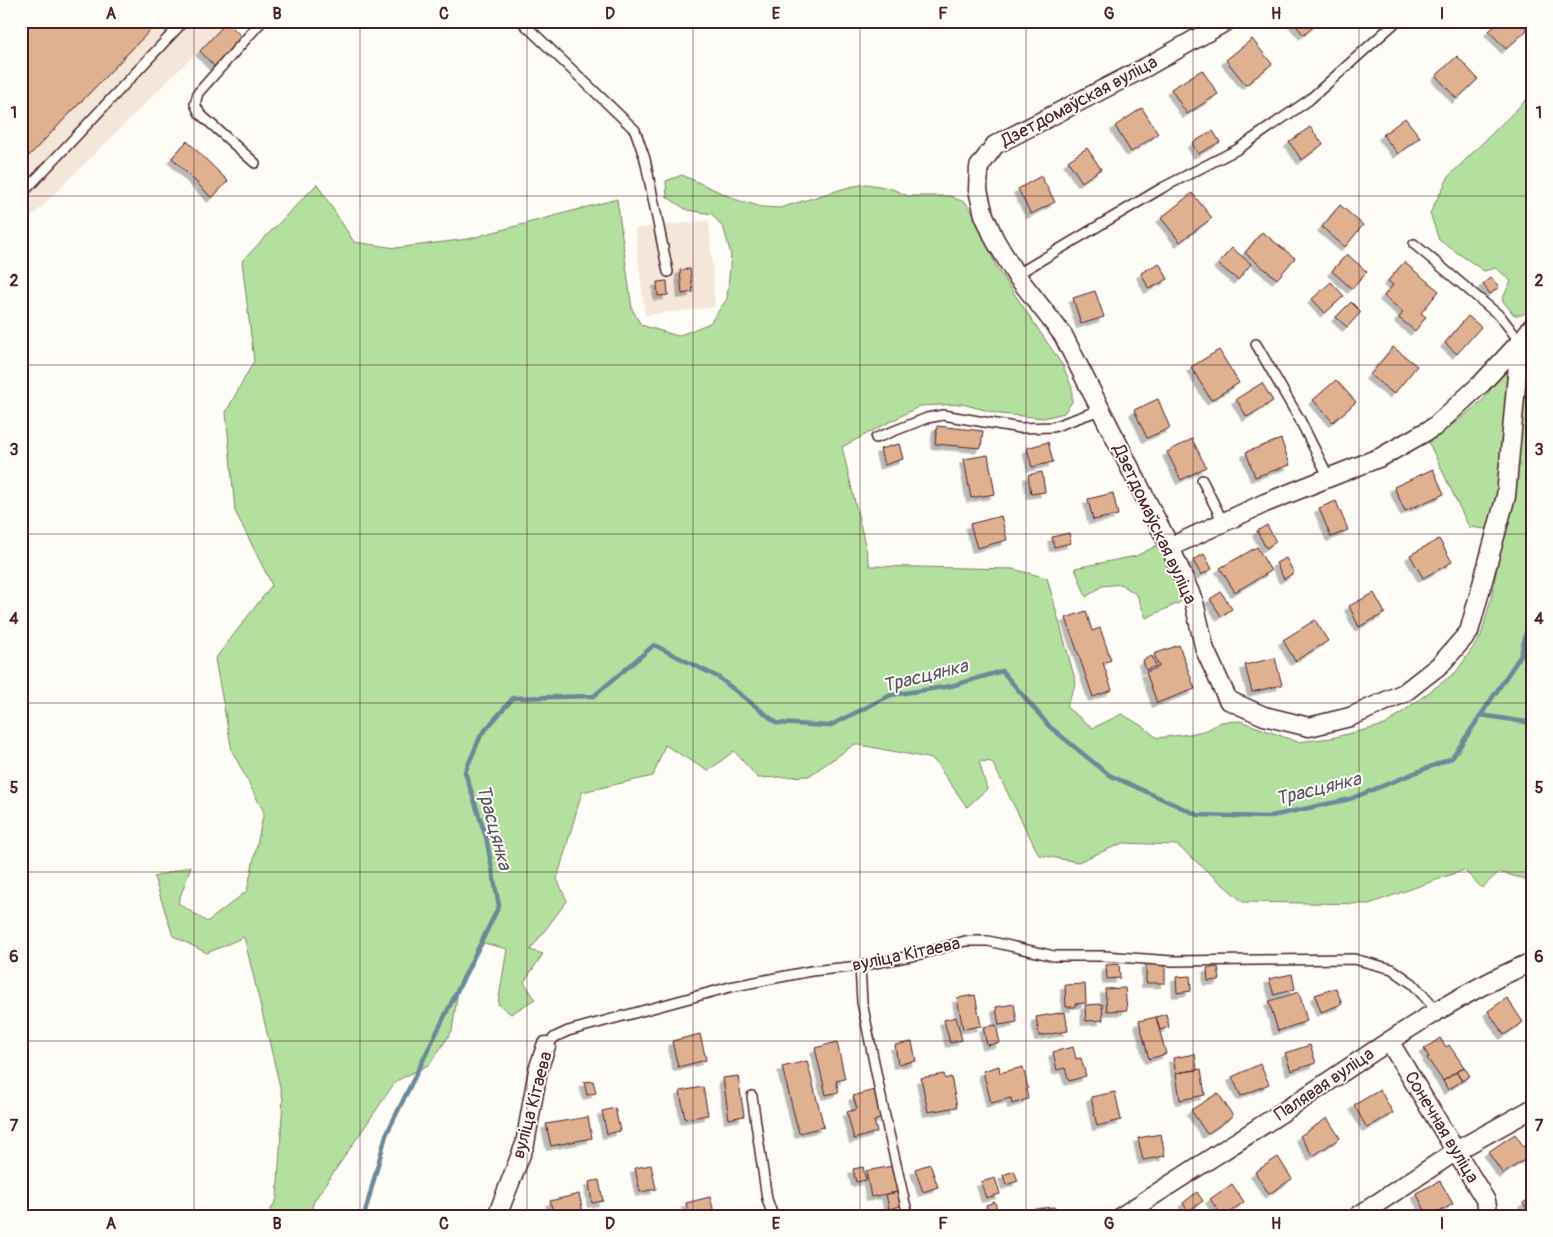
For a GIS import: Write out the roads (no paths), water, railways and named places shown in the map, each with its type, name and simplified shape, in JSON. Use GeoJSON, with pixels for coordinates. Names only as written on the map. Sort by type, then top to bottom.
{"type":"FeatureCollection","features":[{"type":"Feature","properties":{"kind":"street","name":"Дзетдомаўская вуліца"},"geometry":{"type":"LineString","coordinates":[[1227,21],[1148,66],[995,145],[979,167],[978,190],[984,215],[992,232],[1016,275],[1063,335],[1170,547],[1194,602],[1205,650],[1228,700],[1264,716],[1309,727],[1350,717],[1404,693],[1441,664],[1469,632],[1506,496],[1520,342]]}},
{"type":"Feature","properties":{"kind":"street"},"geometry":{"type":"LineString","coordinates":[[1170,547],[1223,522],[1380,457],[1434,427],[1482,383],[1532,327]]}},
{"type":"Feature","properties":{"kind":"street","name":"Палявая вуліца"},"geometry":{"type":"LineString","coordinates":[[1122,1216],[1437,1010],[1489,982],[1532,962]]}},
{"type":"Feature","properties":{"kind":"street","name":"Сонечная вуліца"},"geometry":{"type":"LineString","coordinates":[[1389,1041],[1486,1201],[1490,1216]]}},
{"type":"Feature","properties":{"kind":"street","name":"вуліца Кітаева"},"geometry":{"type":"LineString","coordinates":[[497,1216],[525,1144],[538,1070],[546,1046]]}},
{"type":"Feature","properties":{"kind":"street"},"geometry":{"type":"LineString","coordinates":[[1358,1216],[1456,1151],[1532,1109]]}},
{"type":"Feature","properties":{"kind":"lane"},"geometry":{"type":"LineString","coordinates":[[21,195],[184,21]]}},
{"type":"Feature","properties":{"kind":"lane"},"geometry":{"type":"LineString","coordinates":[[255,163],[200,114],[195,104],[198,93],[246,42],[262,21]]}},
{"type":"Feature","properties":{"kind":"lane"},"geometry":{"type":"LineString","coordinates":[[521,21],[635,130],[645,159],[668,272]]}},
{"type":"Feature","properties":{"kind":"lane"},"geometry":{"type":"LineString","coordinates":[[1016,275],[1162,188],[1238,149],[1310,100],[1397,21]]}},
{"type":"Feature","properties":{"kind":"lane"},"geometry":{"type":"LineString","coordinates":[[1414,244],[1501,317],[1520,342]]}},
{"type":"Feature","properties":{"kind":"lane"},"geometry":{"type":"LineString","coordinates":[[1256,344],[1300,420],[1329,478]]}},
{"type":"Feature","properties":{"kind":"lane"},"geometry":{"type":"LineString","coordinates":[[876,438],[927,418],[943,416],[1020,428],[1053,427],[1100,410]]}},
{"type":"Feature","properties":{"kind":"lane"},"geometry":{"type":"LineString","coordinates":[[1202,480],[1223,522]]}},
{"type":"Feature","properties":{"kind":"lane","name":"вуліца Кітаева"},"geometry":{"type":"LineString","coordinates":[[546,1046],[555,1037],[568,1031],[730,987],[811,971],[860,966],[921,954],[965,941],[988,941],[1054,956],[1104,956],[1172,961],[1354,959],[1392,969],[1413,984],[1437,1010]]}},
{"type":"Feature","properties":{"kind":"lane"},"geometry":{"type":"LineString","coordinates":[[860,966],[862,1002],[884,1112],[908,1216]]}},
{"type":"Feature","properties":{"kind":"lane"},"geometry":{"type":"LineString","coordinates":[[752,1096],[767,1199],[773,1216]]}},
{"type":"Feature","properties":{"kind":"waterway","name":"Трасцянка"},"geometry":{"type":"LineString","coordinates":[[364,1216],[386,1135],[499,906],[486,837],[465,772],[481,735],[513,698],[594,696],[654,645],[718,677],[777,723],[829,726],[891,695],[951,686],[1002,671],[1050,727],[1109,775],[1198,815],[1267,817],[1350,799],[1452,758],[1521,655],[1532,606]]}},
{"type":"Feature","properties":{"kind":"waterway"},"geometry":{"type":"LineString","coordinates":[[1481,715],[1532,723]]}}]}
